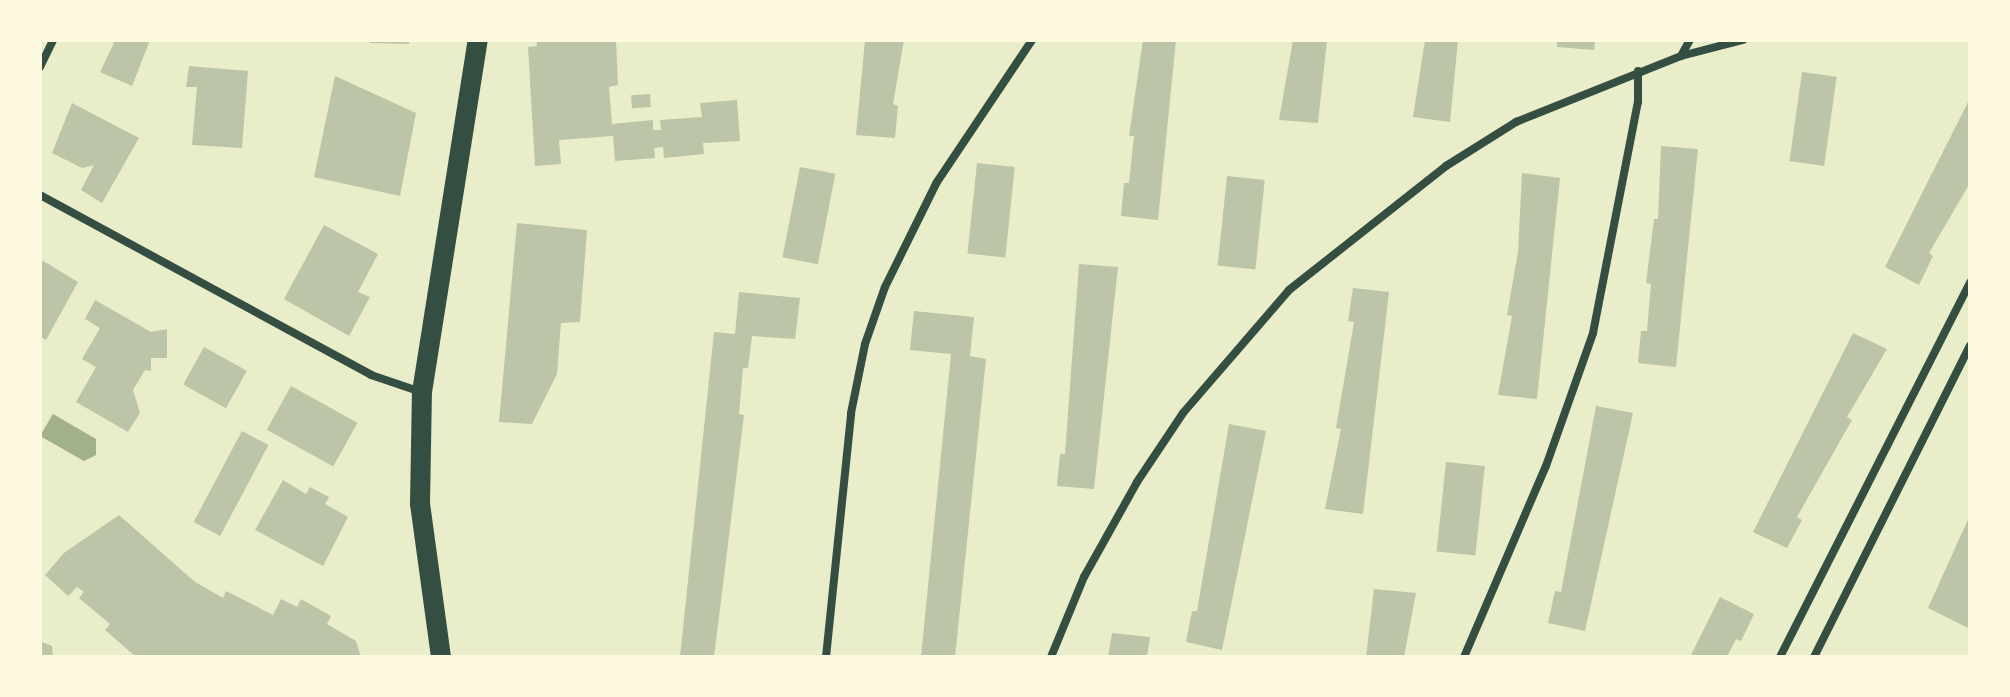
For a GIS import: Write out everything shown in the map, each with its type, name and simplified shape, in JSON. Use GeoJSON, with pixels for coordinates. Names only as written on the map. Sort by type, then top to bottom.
{"type":"FeatureCollection","features":[{"type":"Feature","properties":{"kind":"main road"},"geometry":{"type":"LineString","coordinates":[[441,657],[420,504],[422,392],[478,40]]}},
{"type":"Feature","properties":{"kind":"street"},"geometry":{"type":"LineString","coordinates":[[40,67],[53,40]]}},
{"type":"Feature","properties":{"kind":"street"},"geometry":{"type":"LineString","coordinates":[[826,657],[851,413],[865,344],[885,287],[937,182],[1032,40]]}},
{"type":"Feature","properties":{"kind":"street"},"geometry":{"type":"LineString","coordinates":[[1681,56],[1690,40]]}},
{"type":"Feature","properties":{"kind":"street"},"geometry":{"type":"LineString","coordinates":[[1051,657],[1084,577],[1137,482],[1183,413],[1289,290],[1458,158],[1516,122],[1638,71],[1743,40]]}},
{"type":"Feature","properties":{"kind":"street"},"geometry":{"type":"LineString","coordinates":[[1464,657],[1546,466],[1593,333],[1631,145],[1638,71]]}},
{"type":"Feature","properties":{"kind":"street"},"geometry":{"type":"LineString","coordinates":[[40,195],[371,375],[422,392]]}},
{"type":"Feature","properties":{"kind":"street"},"geometry":{"type":"LineString","coordinates":[[1780,657],[1970,282]]}},
{"type":"Feature","properties":{"kind":"street"},"geometry":{"type":"LineString","coordinates":[[1814,657],[1970,346]]}},
{"type":"Feature","properties":{"kind":"shaded area"},"geometry":{"type":"Polygon","coordinates":[[[53,414],[96,439],[96,455],[84,461],[40,436],[53,414]]]}},
{"type":"Feature","properties":{"kind":"building"},"geometry":{"type":"Polygon","coordinates":[[[106,40],[150,40],[132,86],[100,72],[114,43],[106,40]]]}},
{"type":"Feature","properties":{"kind":"building"},"geometry":{"type":"Polygon","coordinates":[[[370,40],[409,40],[409,44],[370,43],[370,40]]]}},
{"type":"Feature","properties":{"kind":"building"},"geometry":{"type":"Polygon","coordinates":[[[536,40],[616,40],[618,85],[609,87],[612,124],[653,120],[653,130],[661,130],[660,120],[702,117],[700,103],[737,100],[740,141],[703,143],[704,154],[664,158],[663,147],[654,148],[655,158],[615,161],[613,136],[559,140],[561,164],[535,166],[528,47],[537,46],[536,40]]]}},
{"type":"Feature","properties":{"kind":"building"},"geometry":{"type":"Polygon","coordinates":[[[865,40],[904,40],[893,104],[898,106],[895,138],[856,135],[865,40]]]}},
{"type":"Feature","properties":{"kind":"building"},"geometry":{"type":"Polygon","coordinates":[[[1143,40],[1176,40],[1158,220],[1121,216],[1124,183],[1129,183],[1134,136],[1129,136],[1143,40]]]}},
{"type":"Feature","properties":{"kind":"building"},"geometry":{"type":"Polygon","coordinates":[[[1293,40],[1327,40],[1318,123],[1279,120],[1293,40]]]}},
{"type":"Feature","properties":{"kind":"building"},"geometry":{"type":"Polygon","coordinates":[[[1425,40],[1458,40],[1450,122],[1413,117],[1425,40]]]}},
{"type":"Feature","properties":{"kind":"building"},"geometry":{"type":"Polygon","coordinates":[[[1557,40],[1595,40],[1594,50],[1557,47],[1557,40]]]}},
{"type":"Feature","properties":{"kind":"building"},"geometry":{"type":"Polygon","coordinates":[[[189,66],[248,71],[242,148],[192,145],[197,87],[186,87],[189,66]]]}},
{"type":"Feature","properties":{"kind":"building"},"geometry":{"type":"Polygon","coordinates":[[[1802,72],[1837,77],[1824,166],[1789,161],[1802,72]]]}},
{"type":"Feature","properties":{"kind":"building"},"geometry":{"type":"Polygon","coordinates":[[[335,76],[416,113],[400,196],[314,177],[335,76]]]}},
{"type":"Feature","properties":{"kind":"building"},"geometry":{"type":"Polygon","coordinates":[[[650,94],[651,107],[632,108],[631,95],[650,94]]]}},
{"type":"Feature","properties":{"kind":"building"},"geometry":{"type":"Polygon","coordinates":[[[1970,98],[1970,183],[1929,253],[1933,256],[1919,285],[1885,267],[1970,98]]]}},
{"type":"Feature","properties":{"kind":"building"},"geometry":{"type":"Polygon","coordinates":[[[72,103],[139,138],[102,203],[81,190],[94,165],[82,168],[52,153],[72,103]]]}},
{"type":"Feature","properties":{"kind":"building"},"geometry":{"type":"Polygon","coordinates":[[[1661,146],[1698,149],[1676,367],[1638,363],[1641,331],[1647,331],[1651,284],[1646,283],[1654,219],[1658,219],[1661,146]]]}},
{"type":"Feature","properties":{"kind":"building"},"geometry":{"type":"Polygon","coordinates":[[[977,163],[1015,167],[1005,257],[967,254],[977,163]]]}},
{"type":"Feature","properties":{"kind":"building"},"geometry":{"type":"Polygon","coordinates":[[[800,167],[835,174],[818,264],[782,257],[800,167]]]}},
{"type":"Feature","properties":{"kind":"building"},"geometry":{"type":"Polygon","coordinates":[[[1522,173],[1560,178],[1537,399],[1498,395],[1512,316],[1507,315],[1518,252],[1522,173]]]}},
{"type":"Feature","properties":{"kind":"building"},"geometry":{"type":"Polygon","coordinates":[[[1227,176],[1265,180],[1255,269],[1218,266],[1227,176]]]}},
{"type":"Feature","properties":{"kind":"building"},"geometry":{"type":"Polygon","coordinates":[[[517,223],[587,230],[580,322],[561,323],[557,374],[532,424],[499,422],[517,223]]]}},
{"type":"Feature","properties":{"kind":"building"},"geometry":{"type":"Polygon","coordinates":[[[324,225],[378,254],[358,292],[370,297],[349,336],[284,299],[324,225]]]}},
{"type":"Feature","properties":{"kind":"building"},"geometry":{"type":"Polygon","coordinates":[[[40,259],[78,282],[46,340],[40,337],[40,259]]]}},
{"type":"Feature","properties":{"kind":"building"},"geometry":{"type":"Polygon","coordinates":[[[1079,264],[1118,267],[1094,489],[1057,486],[1060,454],[1065,454],[1079,264]]]}},
{"type":"Feature","properties":{"kind":"building"},"geometry":{"type":"Polygon","coordinates":[[[1353,288],[1389,292],[1363,514],[1325,509],[1341,429],[1336,428],[1354,322],[1348,321],[1353,288]]]}},
{"type":"Feature","properties":{"kind":"building"},"geometry":{"type":"Polygon","coordinates":[[[739,292],[800,298],[795,339],[752,336],[748,368],[743,368],[739,414],[744,415],[714,657],[680,657],[714,332],[735,334],[739,292]]]}},
{"type":"Feature","properties":{"kind":"building"},"geometry":{"type":"Polygon","coordinates":[[[95,300],[151,332],[167,329],[167,358],[151,358],[151,371],[145,370],[133,390],[140,413],[128,432],[76,402],[96,367],[82,359],[100,328],[85,319],[95,300]]]}},
{"type":"Feature","properties":{"kind":"building"},"geometry":{"type":"Polygon","coordinates":[[[914,311],[974,317],[970,356],[986,359],[955,657],[921,657],[951,354],[910,350],[914,311]]]}},
{"type":"Feature","properties":{"kind":"building"},"geometry":{"type":"Polygon","coordinates":[[[1853,333],[1887,349],[1847,417],[1852,420],[1797,517],[1802,520],[1787,548],[1753,532],[1853,333]]]}},
{"type":"Feature","properties":{"kind":"building"},"geometry":{"type":"Polygon","coordinates":[[[204,347],[247,371],[226,408],[183,385],[204,347]]]}},
{"type":"Feature","properties":{"kind":"building"},"geometry":{"type":"Polygon","coordinates":[[[291,386],[357,423],[333,467],[267,430],[291,386]]]}},
{"type":"Feature","properties":{"kind":"building"},"geometry":{"type":"Polygon","coordinates":[[[1596,406],[1633,413],[1585,631],[1548,623],[1555,591],[1561,592],[1596,406]]]}},
{"type":"Feature","properties":{"kind":"building"},"geometry":{"type":"Polygon","coordinates":[[[1229,424],[1266,431],[1222,650],[1186,642],[1192,611],[1197,611],[1229,424]]]}},
{"type":"Feature","properties":{"kind":"building"},"geometry":{"type":"Polygon","coordinates":[[[242,431],[268,445],[220,536],[194,522],[242,431]]]}},
{"type":"Feature","properties":{"kind":"building"},"geometry":{"type":"Polygon","coordinates":[[[1446,462],[1485,466],[1475,556],[1437,552],[1446,462]]]}},
{"type":"Feature","properties":{"kind":"building"},"geometry":{"type":"Polygon","coordinates":[[[283,480],[306,494],[310,487],[329,497],[325,504],[348,517],[323,566],[255,530],[283,480]]]}},
{"type":"Feature","properties":{"kind":"building"},"geometry":{"type":"Polygon","coordinates":[[[119,515],[195,582],[223,598],[226,591],[273,615],[281,599],[297,607],[301,599],[331,616],[327,624],[356,641],[361,657],[136,657],[105,630],[110,624],[79,598],[84,592],[77,587],[68,596],[45,575],[64,553],[119,515]]]}},
{"type":"Feature","properties":{"kind":"building"},"geometry":{"type":"Polygon","coordinates":[[[1970,515],[1970,629],[1928,608],[1970,515]]]}},
{"type":"Feature","properties":{"kind":"building"},"geometry":{"type":"Polygon","coordinates":[[[1374,589],[1416,593],[1404,657],[1366,657],[1374,589]]]}},
{"type":"Feature","properties":{"kind":"building"},"geometry":{"type":"Polygon","coordinates":[[[1720,597],[1754,614],[1741,641],[1736,639],[1727,657],[1690,657],[1720,597]]]}},
{"type":"Feature","properties":{"kind":"building"},"geometry":{"type":"Polygon","coordinates":[[[1112,633],[1150,637],[1147,657],[1108,657],[1112,633]]]}},
{"type":"Feature","properties":{"kind":"building"},"geometry":{"type":"Polygon","coordinates":[[[40,641],[52,646],[53,657],[40,657],[40,641]]]}}]}
